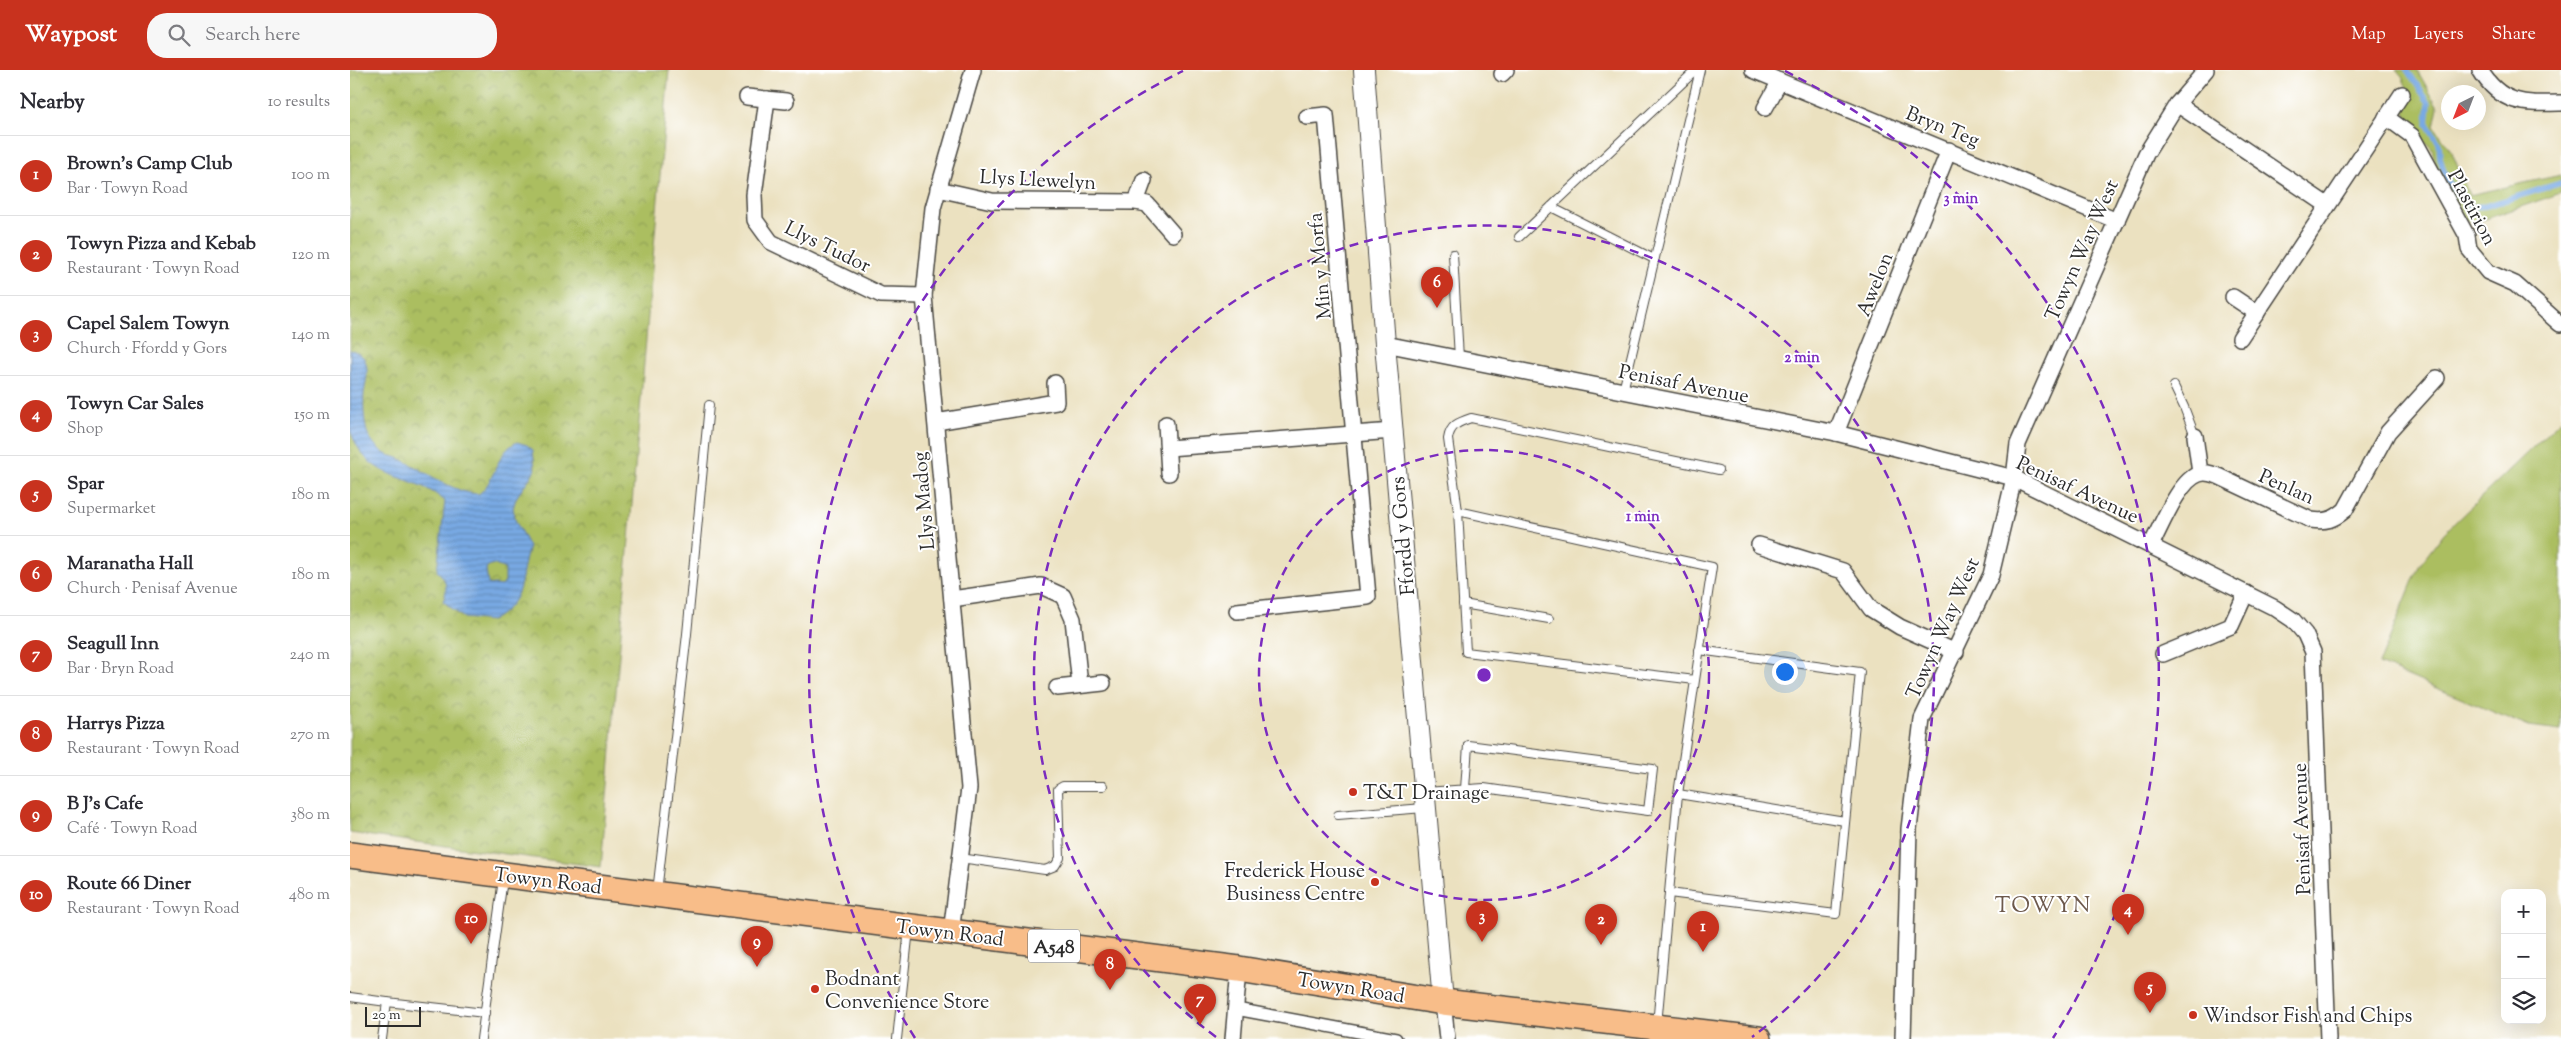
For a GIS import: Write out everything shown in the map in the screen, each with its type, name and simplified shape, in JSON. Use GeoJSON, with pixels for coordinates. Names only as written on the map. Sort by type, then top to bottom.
{"type":"FeatureCollection","features":[{"type":"Feature","properties":{"kind":"main road","name":"Towyn Road"},"geometry":{"type":"LineString","coordinates":[[350,854],[1239,969],[1443,1002],[1656,1027],[1718,1037],[1758,1039]]}},
{"type":"Feature","properties":{"kind":"street","name":"Llys Madog"},"geometry":{"type":"LineString","coordinates":[[951,933],[969,788],[924,296],[933,208],[974,70]]}},
{"type":"Feature","properties":{"kind":"street","name":"Ffordd y Gors"},"geometry":{"type":"LineString","coordinates":[[1364,70],[1385,344],[1443,1002]]}},
{"type":"Feature","properties":{"kind":"street","name":"Bryn Teg"},"geometry":{"type":"LineString","coordinates":[[1753,70],[2117,221]]}},
{"type":"Feature","properties":{"kind":"street","name":"Towyn Way West"},"geometry":{"type":"LineString","coordinates":[[1903,1039],[1909,829],[1922,718],[1956,652],[1991,575],[2014,478],[2018,444],[2146,154],[2177,104],[2206,70]]}},
{"type":"Feature","properties":{"kind":"street"},"geometry":{"type":"LineString","coordinates":[[2480,70],[2489,85],[2508,100],[2534,104],[2561,103]]}},
{"type":"Feature","properties":{"kind":"street"},"geometry":{"type":"LineString","coordinates":[[1764,108],[1780,81]]}},
{"type":"Feature","properties":{"kind":"street"},"geometry":{"type":"LineString","coordinates":[[2240,338],[2402,94]]}},
{"type":"Feature","properties":{"kind":"street"},"geometry":{"type":"LineString","coordinates":[[747,97],[786,100]]}},
{"type":"Feature","properties":{"kind":"street","name":"Llys Tudor"},"geometry":{"type":"LineString","coordinates":[[767,98],[754,195],[755,220],[770,242],[882,294],[924,296]]}},
{"type":"Feature","properties":{"kind":"street"},"geometry":{"type":"LineString","coordinates":[[2177,104],[2327,205]]}},
{"type":"Feature","properties":{"kind":"street","name":"Min y Morfa"},"geometry":{"type":"LineString","coordinates":[[1237,611],[1368,597],[1326,115],[1307,117]]}},
{"type":"Feature","properties":{"kind":"street","name":"Plastirion"},"geometry":{"type":"LineString","coordinates":[[2386,117],[2412,136],[2467,236],[2470,249],[2488,272],[2515,284],[2560,324]]}},
{"type":"Feature","properties":{"kind":"street","name":"Awelon"},"geometry":{"type":"LineString","coordinates":[[1836,433],[1949,150]]}},
{"type":"Feature","properties":{"kind":"street"},"geometry":{"type":"LineString","coordinates":[[1144,180],[1136,202],[1147,204],[1173,234]]}},
{"type":"Feature","properties":{"kind":"street","name":"Llys Llewelyn"},"geometry":{"type":"LineString","coordinates":[[938,189],[992,201],[1136,202]]}},
{"type":"Feature","properties":{"kind":"street"},"geometry":{"type":"LineString","coordinates":[[2233,297],[2257,313]]}},
{"type":"Feature","properties":{"kind":"street","name":"Penisaf Avenue"},"geometry":{"type":"LineString","coordinates":[[1385,344],[1836,433],[2014,478],[2246,593],[2293,620],[2305,634],[2314,652],[2328,1039]]}},
{"type":"Feature","properties":{"kind":"street","name":"Penlan"},"geometry":{"type":"LineString","coordinates":[[2200,473],[2218,476],[2311,520],[2323,522],[2335,518],[2345,510],[2388,432],[2438,378]]}},
{"type":"Feature","properties":{"kind":"street"},"geometry":{"type":"LineString","coordinates":[[936,422],[1056,402],[1055,383]]}},
{"type":"Feature","properties":{"kind":"street"},"geometry":{"type":"LineString","coordinates":[[1166,424],[1169,473]]}},
{"type":"Feature","properties":{"kind":"street"},"geometry":{"type":"LineString","coordinates":[[1168,448],[1393,430]]}},
{"type":"Feature","properties":{"kind":"street"},"geometry":{"type":"LineString","coordinates":[[2151,545],[2182,487],[2191,478],[2200,473],[2195,436]]}},
{"type":"Feature","properties":{"kind":"street"},"geometry":{"type":"LineString","coordinates":[[1759,545],[1843,571],[1871,609],[1900,627],[1956,652]]}},
{"type":"Feature","properties":{"kind":"street"},"geometry":{"type":"LineString","coordinates":[[952,599],[1041,586],[1063,596],[1074,618],[1080,685]]}},
{"type":"Feature","properties":{"kind":"street"},"geometry":{"type":"LineString","coordinates":[[2163,654],[2231,626],[2246,593]]}},
{"type":"Feature","properties":{"kind":"street"},"geometry":{"type":"LineString","coordinates":[[1057,688],[1103,683]]}},
{"type":"Feature","properties":{"kind":"street"},"geometry":{"type":"LineString","coordinates":[[1233,1039],[1239,969]]}},
{"type":"Feature","properties":{"kind":"street"},"geometry":{"type":"LineString","coordinates":[[1443,1002],[1447,1039]]}},
{"type":"Feature","properties":{"kind":"street"},"geometry":{"type":"LineString","coordinates":[[1236,1009],[1396,1039]]}},
{"type":"Feature","properties":{"kind":"lane"},"geometry":{"type":"LineString","coordinates":[[1519,237],[1696,70]]}},
{"type":"Feature","properties":{"kind":"lane"},"geometry":{"type":"LineString","coordinates":[[1623,391],[1700,70]]}},
{"type":"Feature","properties":{"kind":"lane"},"geometry":{"type":"LineString","coordinates":[[1551,207],[1654,259]]}},
{"type":"Feature","properties":{"kind":"lane"},"geometry":{"type":"LineString","coordinates":[[1453,254],[1459,358]]}},
{"type":"Feature","properties":{"kind":"lane"},"geometry":{"type":"LineString","coordinates":[[2174,386],[2195,436]]}},
{"type":"Feature","properties":{"kind":"lane"},"geometry":{"type":"LineString","coordinates":[[657,894],[687,634],[709,405]]}},
{"type":"Feature","properties":{"kind":"lane"},"geometry":{"type":"LineString","coordinates":[[1695,680],[1466,652],[1458,511],[1448,439],[1450,430],[1454,426],[1471,418],[1719,470]]}},
{"type":"Feature","properties":{"kind":"lane"},"geometry":{"type":"LineString","coordinates":[[1458,511],[1712,567],[1678,794],[1656,1027]]}},
{"type":"Feature","properties":{"kind":"lane"},"geometry":{"type":"LineString","coordinates":[[1463,604],[1549,619]]}},
{"type":"Feature","properties":{"kind":"lane"},"geometry":{"type":"LineString","coordinates":[[1669,892],[1836,914],[1860,672],[1700,650]]}},
{"type":"Feature","properties":{"kind":"lane"},"geometry":{"type":"LineString","coordinates":[[1338,815],[1425,800],[1465,789],[1484,788],[1648,811],[1653,769],[1468,745],[1465,789]]}},
{"type":"Feature","properties":{"kind":"lane"},"geometry":{"type":"LineString","coordinates":[[960,858],[1044,870],[1055,866],[1060,858],[1058,789],[1063,786],[1103,786]]}},
{"type":"Feature","properties":{"kind":"lane"},"geometry":{"type":"LineString","coordinates":[[1678,794],[1845,821]]}},
{"type":"Feature","properties":{"kind":"lane"},"geometry":{"type":"LineString","coordinates":[[481,1039],[504,874]]}},
{"type":"Feature","properties":{"kind":"lane"},"geometry":{"type":"LineString","coordinates":[[897,1039],[909,927]]}},
{"type":"Feature","properties":{"kind":"lane"},"geometry":{"type":"LineString","coordinates":[[350,997],[485,1014]]}},
{"type":"Feature","properties":{"kind":"lane"},"geometry":{"type":"LineString","coordinates":[[382,1039],[387,1002]]}},
{"type":"Feature","properties":{"kind":"green space"},"geometry":{"type":"Polygon","coordinates":[[[350,70],[669,70],[601,867],[350,833],[350,70]]]}},
{"type":"Feature","properties":{"kind":"green space"},"geometry":{"type":"Polygon","coordinates":[[[2396,70],[2417,70],[2438,107],[2434,126],[2452,152],[2469,195],[2561,175],[2561,193],[2477,222],[2465,221],[2437,173],[2432,149],[2412,128],[2406,116],[2404,106],[2411,96],[2402,77],[2396,70]]]}},
{"type":"Feature","properties":{"kind":"green space"},"geometry":{"type":"Polygon","coordinates":[[[2561,420],[2561,731],[2529,727],[2379,664],[2419,566],[2444,533],[2561,420]]]}},
{"type":"Feature","properties":{"kind":"water"},"geometry":{"type":"Polygon","coordinates":[[[350,350],[362,356],[367,367],[364,418],[368,435],[379,449],[386,454],[407,462],[459,490],[479,494],[485,488],[500,459],[510,447],[517,442],[527,445],[533,450],[535,470],[516,498],[513,508],[516,522],[529,547],[516,597],[503,613],[491,621],[464,618],[443,601],[446,584],[443,577],[437,571],[445,501],[417,484],[378,468],[367,459],[358,447],[350,429],[350,350]],[[493,564],[488,566],[486,570],[488,584],[502,586],[505,582],[505,569],[493,564]]]}},
{"type":"Feature","properties":{"kind":"waterway"},"geometry":{"type":"LineString","coordinates":[[2407,70],[2429,103],[2427,124],[2439,143],[2440,158],[2446,178],[2460,199],[2472,207],[2486,206],[2561,183]]}},
{"type":"Feature","properties":{"kind":"place","name":"Maranatha Hall"},"geometry":{"type":"Point","coordinates":[1437,308]}},
{"type":"Feature","properties":{"kind":"place","name":"T&T Drainage"},"geometry":{"type":"Point","coordinates":[1353,792]}},
{"type":"Feature","properties":{"kind":"place","name":"Frederick House Business Centre"},"geometry":{"type":"Point","coordinates":[1375,882]}},
{"type":"Feature","properties":{"kind":"place","name":"Towyn Car Sales"},"geometry":{"type":"Point","coordinates":[2128,935]}},
{"type":"Feature","properties":{"kind":"place","name":"Capel Salem Towyn"},"geometry":{"type":"Point","coordinates":[1482,942]}},
{"type":"Feature","properties":{"kind":"place","name":"Route 66 Diner"},"geometry":{"type":"Point","coordinates":[471,944]}},
{"type":"Feature","properties":{"kind":"place","name":"Towyn Pizza and Kebab"},"geometry":{"type":"Point","coordinates":[1601,945]}},
{"type":"Feature","properties":{"kind":"place","name":"Brown's Camp Club"},"geometry":{"type":"Point","coordinates":[1703,952]}},
{"type":"Feature","properties":{"kind":"place","name":"B J's Cafe"},"geometry":{"type":"Point","coordinates":[757,967]}},
{"type":"Feature","properties":{"kind":"place","name":"Bodnant Convenience Store"},"geometry":{"type":"Point","coordinates":[815,989]}},
{"type":"Feature","properties":{"kind":"place","name":"Harrys Pizza"},"geometry":{"type":"Point","coordinates":[1110,990]}},
{"type":"Feature","properties":{"kind":"place","name":"Spar"},"geometry":{"type":"Point","coordinates":[2150,1013]}},
{"type":"Feature","properties":{"kind":"place","name":"Windsor Fish and Chips"},"geometry":{"type":"Point","coordinates":[2193,1015]}},
{"type":"Feature","properties":{"kind":"place","name":"Seagull Inn"},"geometry":{"type":"Point","coordinates":[1200,1025]}},
{"type":"Feature","properties":{"kind":"district","name":"TOWYN"},"geometry":{"type":"Point","coordinates":[2043,904]}}]}
